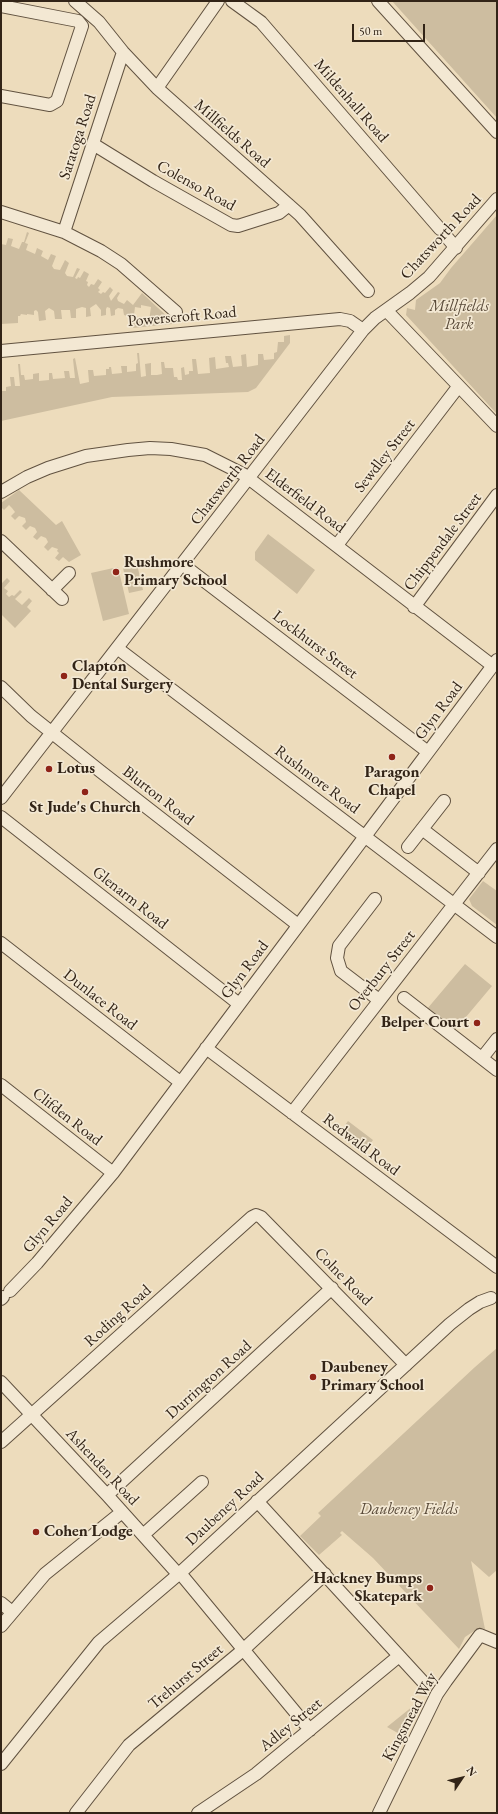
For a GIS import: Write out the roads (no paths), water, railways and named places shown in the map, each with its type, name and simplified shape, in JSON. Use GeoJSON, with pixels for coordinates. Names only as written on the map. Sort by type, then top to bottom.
{"type":"FeatureCollection","features":[{"type":"Feature","properties":{"kind":"street","name":"Millfields Road"},"geometry":{"type":"LineString","coordinates":[[75,1],[100,22],[123,52],[157,88],[300,215],[368,291]]}},
{"type":"Feature","properties":{"kind":"street"},"geometry":{"type":"LineString","coordinates":[[157,88],[218,1]]}},
{"type":"Feature","properties":{"kind":"street","name":"Mildenhall Road"},"geometry":{"type":"LineString","coordinates":[[232,1],[261,22],[456,248]]}},
{"type":"Feature","properties":{"kind":"street"},"geometry":{"type":"LineString","coordinates":[[378,1],[497,132]]}},
{"type":"Feature","properties":{"kind":"street"},"geometry":{"type":"LineString","coordinates":[[1,6],[73,20],[82,24],[82,30],[57,101],[50,105],[1,96]]}},
{"type":"Feature","properties":{"kind":"street","name":"Saratoga Road"},"geometry":{"type":"LineString","coordinates":[[64,232],[123,52]]}},
{"type":"Feature","properties":{"kind":"street","name":"Colenso Road"},"geometry":{"type":"LineString","coordinates":[[93,144],[153,181],[231,225],[238,226],[279,213],[289,205]]}},
{"type":"Feature","properties":{"kind":"street","name":"Chatsworth Road"},"geometry":{"type":"LineString","coordinates":[[1,798],[363,330],[429,277],[456,248],[497,199]]}},
{"type":"Feature","properties":{"kind":"street"},"geometry":{"type":"LineString","coordinates":[[1,212],[64,232],[121,264],[176,312]]}},
{"type":"Feature","properties":{"kind":"street"},"geometry":{"type":"LineString","coordinates":[[386,310],[458,387],[497,426]]}},
{"type":"Feature","properties":{"kind":"street","name":"Powerscroft Road"},"geometry":{"type":"LineString","coordinates":[[1,350],[340,319],[350,321],[363,330]]}},
{"type":"Feature","properties":{"kind":"street","name":"Sewdley Street"},"geometry":{"type":"LineString","coordinates":[[337,545],[458,387]]}},
{"type":"Feature","properties":{"kind":"street","name":"Elderfield Road"},"geometry":{"type":"LineString","coordinates":[[1,492],[27,477],[48,468],[86,456],[138,449],[172,449],[205,455],[239,471],[337,545],[414,607],[495,663]]}},
{"type":"Feature","properties":{"kind":"street","name":"Chippendale Street"},"geometry":{"type":"LineString","coordinates":[[414,607],[497,496]]}},
{"type":"Feature","properties":{"kind":"street"},"geometry":{"type":"LineString","coordinates":[[1,541],[62,599]]}},
{"type":"Feature","properties":{"kind":"street","name":"Lockhurst Street"},"geometry":{"type":"LineString","coordinates":[[182,564],[428,752]]}},
{"type":"Feature","properties":{"kind":"street"},"geometry":{"type":"LineString","coordinates":[[52,590],[70,573]]}},
{"type":"Feature","properties":{"kind":"street","name":"Rushmore Road"},"geometry":{"type":"LineString","coordinates":[[117,648],[497,937]]}},
{"type":"Feature","properties":{"kind":"street","name":"Glyn Road"},"geometry":{"type":"LineString","coordinates":[[5,1296],[37,1263],[113,1173],[495,663]]}},
{"type":"Feature","properties":{"kind":"street","name":"Blurton Road"},"geometry":{"type":"LineString","coordinates":[[1,687],[31,716],[298,925]]}},
{"type":"Feature","properties":{"kind":"street"},"geometry":{"type":"LineString","coordinates":[[408,847],[444,801]]}},
{"type":"Feature","properties":{"kind":"street","name":"Glenarm Road"},"geometry":{"type":"LineString","coordinates":[[1,817],[239,1004]]}},
{"type":"Feature","properties":{"kind":"street"},"geometry":{"type":"LineString","coordinates":[[422,829],[479,873]]}},
{"type":"Feature","properties":{"kind":"street","name":"Overbury Street"},"geometry":{"type":"LineString","coordinates":[[292,1113],[497,849]]}},
{"type":"Feature","properties":{"kind":"street"},"geometry":{"type":"LineString","coordinates":[[375,899],[339,946],[337,958],[341,971],[379,1000]]}},
{"type":"Feature","properties":{"kind":"street","name":"Dunlace Road"},"geometry":{"type":"LineString","coordinates":[[1,943],[180,1082]]}},
{"type":"Feature","properties":{"kind":"street"},"geometry":{"type":"LineString","coordinates":[[404,998],[497,1070]]}},
{"type":"Feature","properties":{"kind":"street"},"geometry":{"type":"LineString","coordinates":[[482,1058],[497,1039]]}},
{"type":"Feature","properties":{"kind":"street","name":"Redwald Road"},"geometry":{"type":"LineString","coordinates":[[206,1048],[417,1206],[497,1268]]}},
{"type":"Feature","properties":{"kind":"street","name":"Clifden Road"},"geometry":{"type":"LineString","coordinates":[[1,1085],[113,1173]]}},
{"type":"Feature","properties":{"kind":"street","name":"Colne Road"},"geometry":{"type":"LineString","coordinates":[[256,1215],[261,1217],[406,1365]]}},
{"type":"Feature","properties":{"kind":"street","name":"Roding Road"},"geometry":{"type":"LineString","coordinates":[[1,1442],[256,1215]]}},
{"type":"Feature","properties":{"kind":"street","name":"Durrington Road"},"geometry":{"type":"LineString","coordinates":[[107,1494],[332,1288]]}},
{"type":"Feature","properties":{"kind":"street","name":"Daubeney Road"},"geometry":{"type":"LineString","coordinates":[[2,1761],[99,1642],[179,1574],[257,1501],[469,1309],[480,1302],[491,1298]]}},
{"type":"Feature","properties":{"kind":"street","name":"Ashenden Road"},"geometry":{"type":"LineString","coordinates":[[1,1382],[107,1494],[179,1574],[310,1730]]}},
{"type":"Feature","properties":{"kind":"street"},"geometry":{"type":"LineString","coordinates":[[143,1535],[202,1482]]}},
{"type":"Feature","properties":{"kind":"street"},"geometry":{"type":"LineString","coordinates":[[257,1501],[425,1684]]}},
{"type":"Feature","properties":{"kind":"street"},"geometry":{"type":"LineString","coordinates":[[1,1626],[36,1584],[122,1512]]}},
{"type":"Feature","properties":{"kind":"street","name":"Trehurst Street"},"geometry":{"type":"LineString","coordinates":[[76,1813],[129,1746],[243,1650],[325,1574]]}},
{"type":"Feature","properties":{"kind":"street"},"geometry":{"type":"LineString","coordinates":[[1,1603],[12,1612]]}},
{"type":"Feature","properties":{"kind":"street","name":"Kingsmead Way"},"geometry":{"type":"LineString","coordinates":[[379,1813],[437,1694],[480,1635],[497,1642]]}},
{"type":"Feature","properties":{"kind":"street","name":"Adley Street"},"geometry":{"type":"LineString","coordinates":[[198,1813],[256,1774],[399,1656]]}},
{"type":"Feature","properties":{"kind":"place","name":"Rushmore Primary School"},"geometry":{"type":"Point","coordinates":[116,572]}},
{"type":"Feature","properties":{"kind":"place","name":"Clapton Dental Surgery"},"geometry":{"type":"Point","coordinates":[64,676]}},
{"type":"Feature","properties":{"kind":"place","name":"Paragon Chapel"},"geometry":{"type":"Point","coordinates":[392,757]}},
{"type":"Feature","properties":{"kind":"place","name":"Lotus"},"geometry":{"type":"Point","coordinates":[49,769]}},
{"type":"Feature","properties":{"kind":"place","name":"St Jude's Church"},"geometry":{"type":"Point","coordinates":[85,792]}},
{"type":"Feature","properties":{"kind":"place","name":"Belper Court"},"geometry":{"type":"Point","coordinates":[477,1023]}},
{"type":"Feature","properties":{"kind":"place","name":"Daubeney Primary School"},"geometry":{"type":"Point","coordinates":[313,1377]}},
{"type":"Feature","properties":{"kind":"place","name":"Cohen Lodge"},"geometry":{"type":"Point","coordinates":[36,1532]}},
{"type":"Feature","properties":{"kind":"place","name":"Hackney Bumps Skatepark"},"geometry":{"type":"Point","coordinates":[430,1588]}},
{"type":"Feature","properties":{"kind":"park label","name":"Millfields Park"},"geometry":{"type":"Point","coordinates":[459,316]}},
{"type":"Feature","properties":{"kind":"park label","name":"Daubeney Fields"},"geometry":{"type":"Point","coordinates":[409,1510]}}]}
